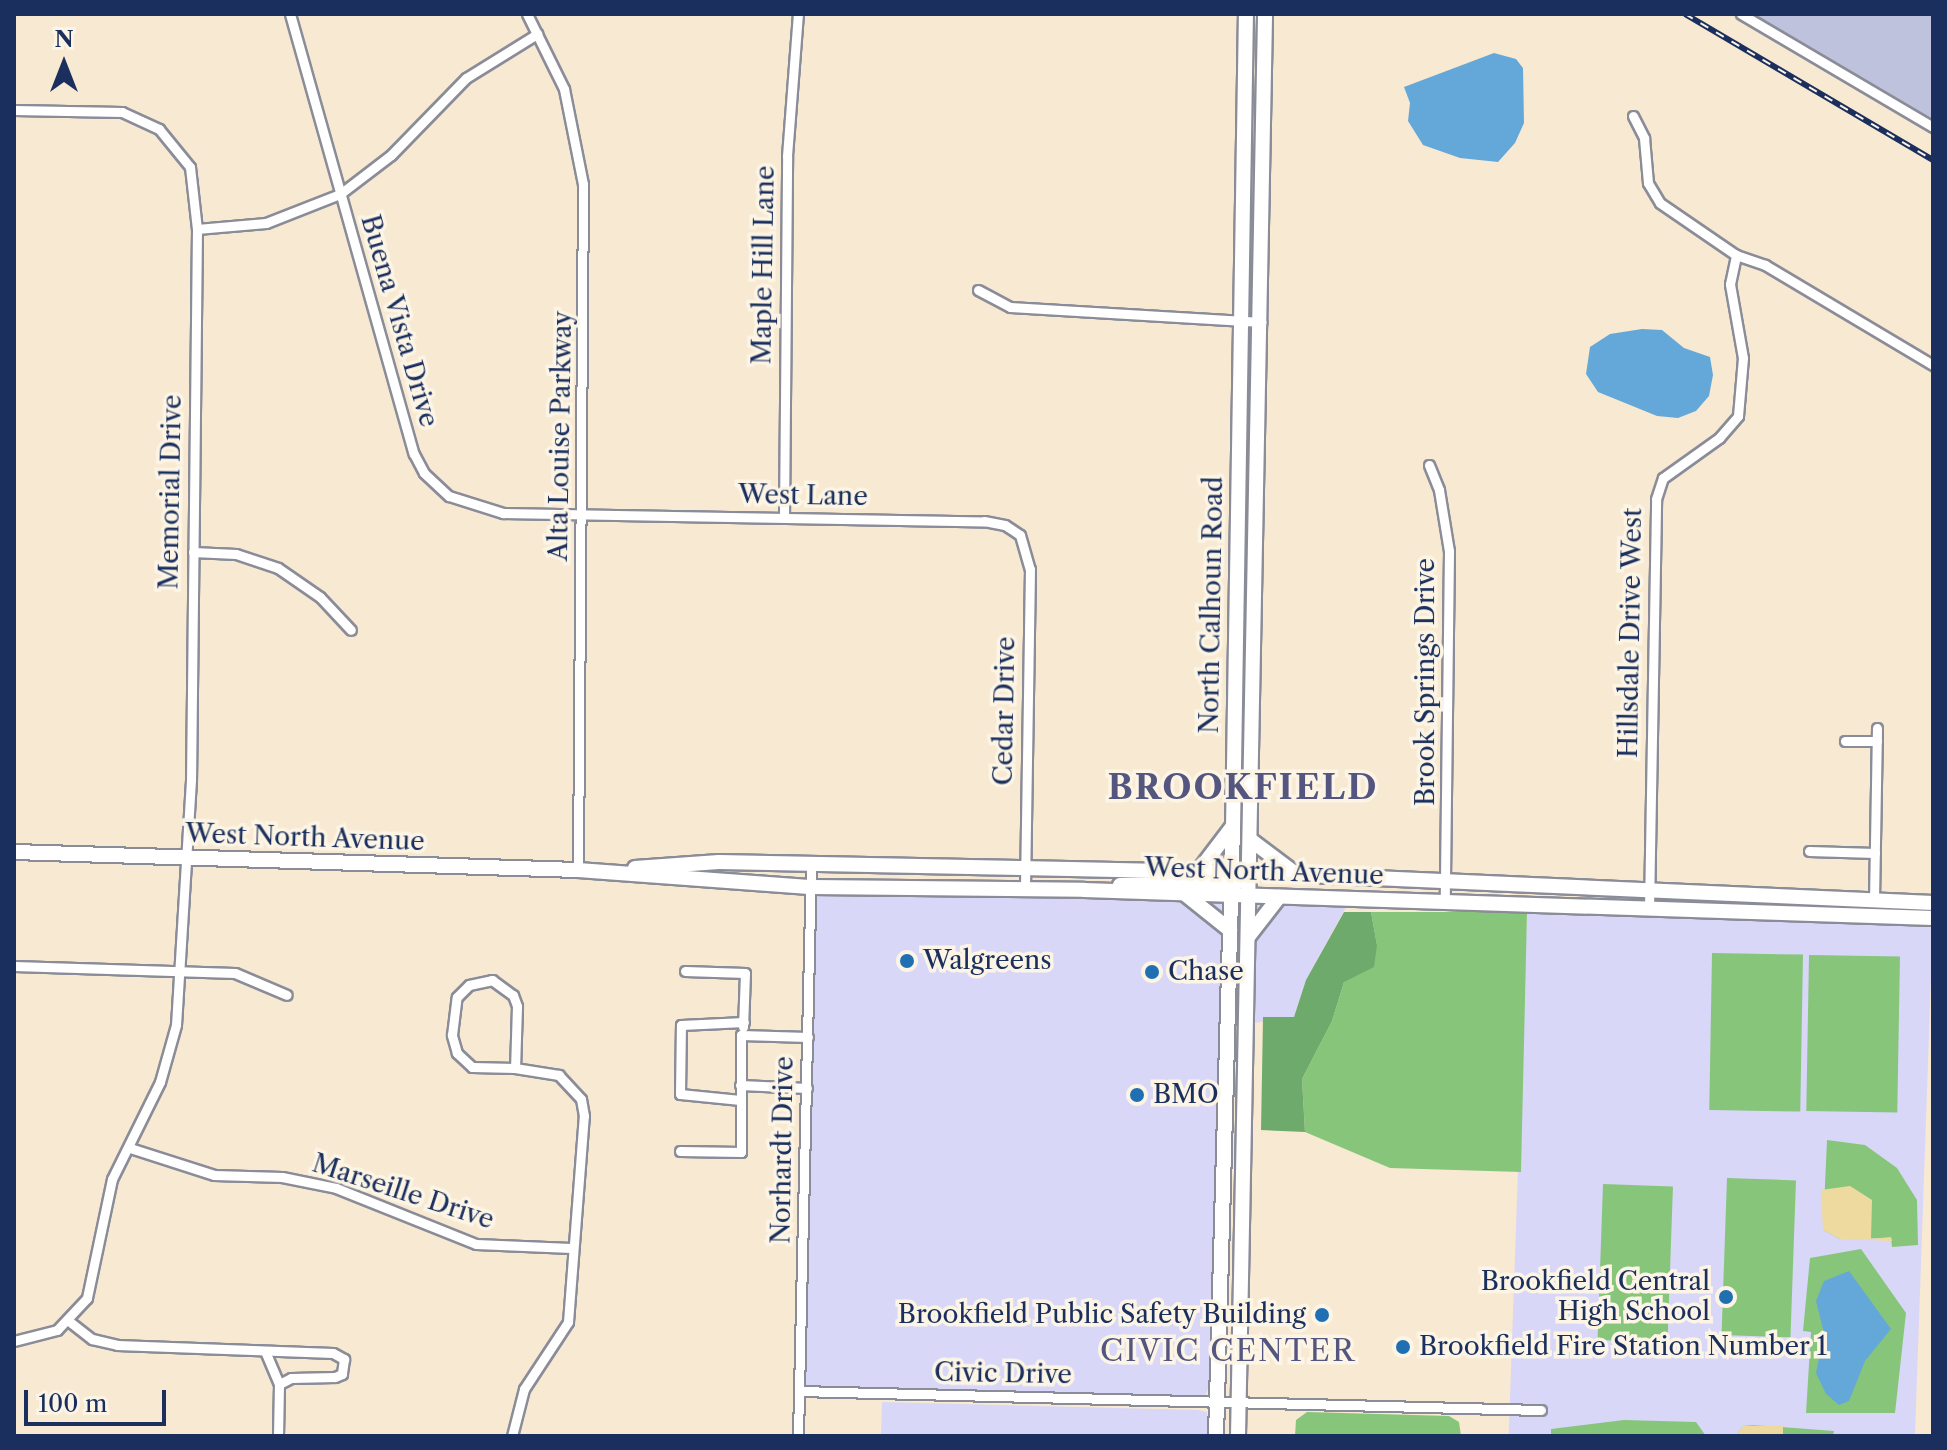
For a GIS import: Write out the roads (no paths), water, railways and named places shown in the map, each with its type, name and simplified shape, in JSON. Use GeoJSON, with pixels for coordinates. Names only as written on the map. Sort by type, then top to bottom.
{"type":"FeatureCollection","features":[{"type":"Feature","properties":{"kind":"main road","name":"North Calhoun Road"},"geometry":{"type":"LineString","coordinates":[[1216,1436],[1233,826],[1246,14]]}},
{"type":"Feature","properties":{"kind":"main road","name":"North Calhoun Road"},"geometry":{"type":"LineString","coordinates":[[1238,1436],[1262,322],[1265,14]]}},
{"type":"Feature","properties":{"kind":"main road"},"geometry":{"type":"LineString","coordinates":[[1198,872],[1233,826]]}},
{"type":"Feature","properties":{"kind":"main road"},"geometry":{"type":"LineString","coordinates":[[1252,841],[1297,874]]}},
{"type":"Feature","properties":{"kind":"main road","name":"West North Avenue"},"geometry":{"type":"LineString","coordinates":[[14,852],[578,870],[719,862],[1198,872],[1231,884],[1250,896],[1933,918]]}},
{"type":"Feature","properties":{"kind":"main road","name":"West North Avenue"},"geometry":{"type":"LineString","coordinates":[[594,870],[812,887],[1185,894],[1231,884],[1251,873],[1297,874],[1649,886],[1933,903]]}},
{"type":"Feature","properties":{"kind":"main road"},"geometry":{"type":"LineString","coordinates":[[1084,890],[1143,882],[1231,884]]}},
{"type":"Feature","properties":{"kind":"main road"},"geometry":{"type":"LineString","coordinates":[[1185,894],[1230,930]]}},
{"type":"Feature","properties":{"kind":"main road"},"geometry":{"type":"LineString","coordinates":[[1248,938],[1279,897]]}},
{"type":"Feature","properties":{"kind":"street","name":"Buena Vista Drive"},"geometry":{"type":"LineString","coordinates":[[290,14],[408,434],[424,473],[449,496],[480,509],[583,514]]}},
{"type":"Feature","properties":{"kind":"street","name":"Alta Louise Parkway"},"geometry":{"type":"LineString","coordinates":[[527,14],[564,89],[582,159],[583,514],[578,870]]}},
{"type":"Feature","properties":{"kind":"street","name":"Maple Hill Lane"},"geometry":{"type":"LineString","coordinates":[[784,517],[788,113],[798,14]]}},
{"type":"Feature","properties":{"kind":"street"},"geometry":{"type":"LineString","coordinates":[[1741,14],[1933,127]]}},
{"type":"Feature","properties":{"kind":"street"},"geometry":{"type":"LineString","coordinates":[[197,229],[266,223],[340,194],[391,155],[466,78],[537,34]]}},
{"type":"Feature","properties":{"kind":"street","name":"Memorial Drive"},"geometry":{"type":"LineString","coordinates":[[14,110],[122,112],[166,135],[190,167],[197,229],[187,859],[182,971],[172,1045],[103,1208],[90,1289],[70,1322]]}},
{"type":"Feature","properties":{"kind":"street"},"geometry":{"type":"LineString","coordinates":[[1633,116],[1644,138],[1652,195],[1736,255],[1765,265],[1933,365]]}},
{"type":"Feature","properties":{"kind":"street","name":"Hillsdale Drive West"},"geometry":{"type":"LineString","coordinates":[[1649,909],[1656,499],[1663,478],[1719,438],[1738,416],[1744,372],[1730,284],[1736,255]]}},
{"type":"Feature","properties":{"kind":"street"},"geometry":{"type":"LineString","coordinates":[[978,290],[1010,307],[1262,322]]}},
{"type":"Feature","properties":{"kind":"street","name":"Brook Springs Drive"},"geometry":{"type":"LineString","coordinates":[[1429,465],[1439,490],[1449,551],[1445,901]]}},
{"type":"Feature","properties":{"kind":"street","name":"West Lane"},"geometry":{"type":"LineString","coordinates":[[583,514],[984,521],[1005,525],[1020,535]]}},
{"type":"Feature","properties":{"kind":"street","name":"Cedar Drive"},"geometry":{"type":"LineString","coordinates":[[1020,535],[1030,569],[1025,890]]}},
{"type":"Feature","properties":{"kind":"street"},"geometry":{"type":"LineString","coordinates":[[193,552],[236,554],[278,568],[320,597],[351,630]]}},
{"type":"Feature","properties":{"kind":"street"},"geometry":{"type":"LineString","coordinates":[[1874,900],[1877,728]]}},
{"type":"Feature","properties":{"kind":"street"},"geometry":{"type":"LineString","coordinates":[[1845,741],[1877,741]]}},
{"type":"Feature","properties":{"kind":"street"},"geometry":{"type":"LineString","coordinates":[[1809,851],[1875,853]]}},
{"type":"Feature","properties":{"kind":"street","name":"Norhardt Drive"},"geometry":{"type":"LineString","coordinates":[[798,1436],[811,864]]}},
{"type":"Feature","properties":{"kind":"street"},"geometry":{"type":"LineString","coordinates":[[14,966],[250,975],[287,995]]}},
{"type":"Feature","properties":{"kind":"street"},"geometry":{"type":"LineString","coordinates":[[680,1151],[741,1152],[741,1035],[745,973],[685,971]]}},
{"type":"Feature","properties":{"kind":"street"},"geometry":{"type":"LineString","coordinates":[[512,1435],[524,1389],[568,1322],[571,1248],[584,1143],[581,1099],[559,1075],[515,1068],[472,1067],[457,1053],[454,1006],[469,985],[492,980],[513,995],[518,1022],[515,1068]]}},
{"type":"Feature","properties":{"kind":"street"},"geometry":{"type":"LineString","coordinates":[[740,1100],[680,1094],[681,1025],[744,1022]]}},
{"type":"Feature","properties":{"kind":"street"},"geometry":{"type":"LineString","coordinates":[[741,1035],[808,1037]]}},
{"type":"Feature","properties":{"kind":"street"},"geometry":{"type":"LineString","coordinates":[[740,1085],[807,1088]]}},
{"type":"Feature","properties":{"kind":"street","name":"Marseille Drive"},"geometry":{"type":"LineString","coordinates":[[130,1148],[198,1172],[282,1177],[336,1188],[476,1244],[571,1248]]}},
{"type":"Feature","properties":{"kind":"street"},"geometry":{"type":"LineString","coordinates":[[14,1341],[42,1337],[70,1322],[92,1339],[117,1345],[333,1353],[344,1359],[342,1374],[335,1377],[291,1378],[279,1384]]}},
{"type":"Feature","properties":{"kind":"street"},"geometry":{"type":"LineString","coordinates":[[265,1351],[279,1384],[278,1436]]}},
{"type":"Feature","properties":{"kind":"street","name":"Civic Drive"},"geometry":{"type":"LineString","coordinates":[[799,1391],[1541,1410]]}},
{"type":"Feature","properties":{"kind":"water"},"geometry":{"type":"Polygon","coordinates":[[[1494,53],[1516,59],[1523,68],[1524,123],[1515,143],[1498,162],[1460,158],[1423,145],[1408,121],[1410,103],[1404,87],[1494,53]]]}},
{"type":"Feature","properties":{"kind":"water"},"geometry":{"type":"Polygon","coordinates":[[[1642,329],[1662,330],[1684,348],[1710,357],[1713,375],[1709,396],[1696,411],[1678,418],[1657,416],[1598,392],[1586,374],[1590,347],[1610,334],[1642,329]]]}},
{"type":"Feature","properties":{"kind":"water"},"geometry":{"type":"Polygon","coordinates":[[[1849,1271],[1891,1329],[1865,1361],[1849,1401],[1839,1405],[1826,1394],[1816,1373],[1824,1333],[1816,1301],[1824,1281],[1849,1271]]]}},
{"type":"Feature","properties":{"kind":"railway"},"geometry":{"type":"LineString","coordinates":[[1685,14],[1933,160]]}},
{"type":"Feature","properties":{"kind":"place","name":"Walgreens"},"geometry":{"type":"Point","coordinates":[907,961]}},
{"type":"Feature","properties":{"kind":"place","name":"Chase"},"geometry":{"type":"Point","coordinates":[1152,972]}},
{"type":"Feature","properties":{"kind":"place","name":"BMO"},"geometry":{"type":"Point","coordinates":[1137,1095]}},
{"type":"Feature","properties":{"kind":"place","name":"Brookfield Central High School"},"geometry":{"type":"Point","coordinates":[1726,1297]}},
{"type":"Feature","properties":{"kind":"place","name":"Brookfield Public Safety Building"},"geometry":{"type":"Point","coordinates":[1322,1315]}},
{"type":"Feature","properties":{"kind":"place","name":"Brookfield Fire Station Number 1"},"geometry":{"type":"Point","coordinates":[1403,1347]}},
{"type":"Feature","properties":{"kind":"district","name":"BROOKFIELD"},"geometry":{"type":"Point","coordinates":[1243,788]}},
{"type":"Feature","properties":{"kind":"district","name":"CIVIC CENTER"},"geometry":{"type":"Point","coordinates":[1228,1351]}}]}
